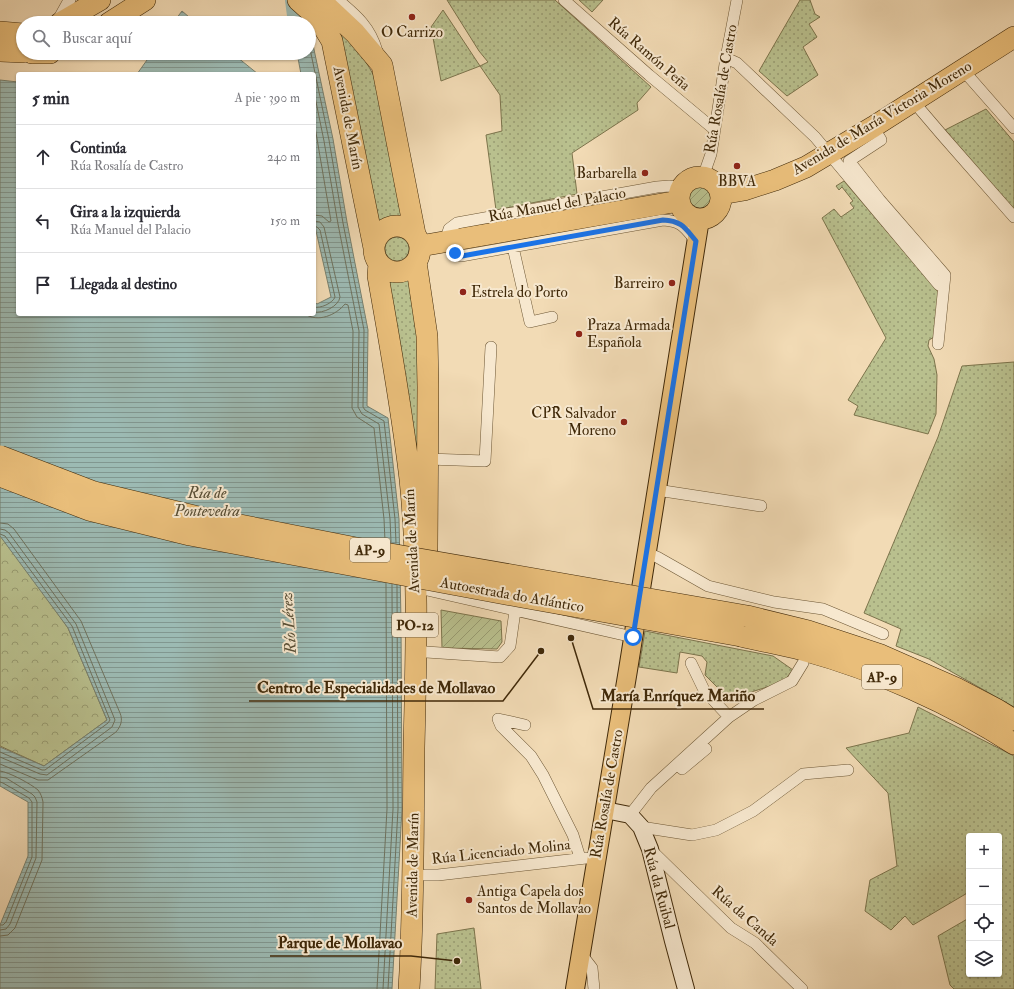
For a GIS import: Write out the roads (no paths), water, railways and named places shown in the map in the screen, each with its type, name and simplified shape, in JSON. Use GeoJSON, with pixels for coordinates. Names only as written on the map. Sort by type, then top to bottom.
{"type":"FeatureCollection","features":[{"type":"Feature","properties":{"kind":"highway"},"geometry":{"type":"LineString","coordinates":[[72,16],[100,0]]}},
{"type":"Feature","properties":{"kind":"highway"},"geometry":{"type":"LineString","coordinates":[[120,16],[145,0]]}},
{"type":"Feature","properties":{"kind":"highway","name":"Avenida de Marín"},"geometry":{"type":"LineString","coordinates":[[308,2],[355,33],[382,65],[417,247],[427,336],[428,385],[425,874],[422,989]]}},
{"type":"Feature","properties":{"kind":"highway","name":"Avenida de Marín"},"geometry":{"type":"LineString","coordinates":[[308,2],[332,41],[376,256],[410,479],[414,548],[415,700],[412,944],[410,989]]}},
{"type":"Feature","properties":{"kind":"highway"},"geometry":{"type":"LineString","coordinates":[[0,32],[16,33]]}},
{"type":"Feature","properties":{"kind":"highway","name":"Avenida de María Victoria Moreno"},"geometry":{"type":"LineString","coordinates":[[721,194],[744,190],[775,180],[806,167],[1014,37]]}},
{"type":"Feature","properties":{"kind":"highway"},"geometry":{"type":"LineString","coordinates":[[0,51],[16,52]]}},
{"type":"Feature","properties":{"kind":"highway"},"geometry":{"type":"LineString","coordinates":[[696,177],[703,177],[715,183],[721,194],[721,200],[712,216],[700,219],[689,216],[681,207],[680,195],[690,179],[696,177]]}},
{"type":"Feature","properties":{"kind":"highway","name":"Rúa Manuel del Palacio"},"geometry":{"type":"LineString","coordinates":[[417,247],[641,208],[680,195]]}},
{"type":"Feature","properties":{"kind":"highway"},"geometry":{"type":"LineString","coordinates":[[404,226],[417,247],[411,268],[405,271],[390,271],[384,268],[376,256],[375,240],[378,234],[390,227],[404,226]]}},
{"type":"Feature","properties":{"kind":"highway","name":"Autoestrada do Atlántico"},"geometry":{"type":"LineString","coordinates":[[0,456],[94,492],[194,516],[744,626],[804,651],[870,672],[945,704],[986,726],[1014,744]]}},
{"type":"Feature","properties":{"kind":"highway","name":"Autoestrada do Atlántico"},"geometry":{"type":"LineString","coordinates":[[0,476],[89,510],[190,536],[522,597],[744,626],[808,631],[880,655],[956,688],[1014,720]]}},
{"type":"Feature","properties":{"kind":"main road","name":"Rúa Rosalía de Castro"},"geometry":{"type":"LineString","coordinates":[[575,989],[582,955],[588,857],[605,810],[700,219]]}},
{"type":"Feature","properties":{"kind":"street"},"geometry":{"type":"LineString","coordinates":[[61,16],[70,0]]}},
{"type":"Feature","properties":{"kind":"street","name":"Avenida de Marín"},"geometry":{"type":"LineString","coordinates":[[338,0],[360,19],[374,39],[382,65]]}},
{"type":"Feature","properties":{"kind":"street","name":"Rúa Ramón Peña"},"geometry":{"type":"LineString","coordinates":[[564,0],[649,75],[715,130]]}},
{"type":"Feature","properties":{"kind":"street","name":"Rúa Rosalía de Castro"},"geometry":{"type":"LineString","coordinates":[[703,177],[711,154],[737,0]]}},
{"type":"Feature","properties":{"kind":"street"},"geometry":{"type":"LineString","coordinates":[[726,58],[737,63],[752,76],[815,137],[939,285]]}},
{"type":"Feature","properties":{"kind":"street"},"geometry":{"type":"LineString","coordinates":[[963,70],[1014,128]]}},
{"type":"Feature","properties":{"kind":"street"},"geometry":{"type":"LineString","coordinates":[[913,101],[1014,217]]}},
{"type":"Feature","properties":{"kind":"street"},"geometry":{"type":"LineString","coordinates":[[872,127],[881,140],[849,161],[945,275],[938,344]]}},
{"type":"Feature","properties":{"kind":"street","name":"Rúa Manuel del Palacio"},"geometry":{"type":"LineString","coordinates":[[445,242],[449,229],[457,223],[658,187],[669,186],[680,195]]}},
{"type":"Feature","properties":{"kind":"street"},"geometry":{"type":"LineString","coordinates":[[880,199],[886,220]]}},
{"type":"Feature","properties":{"kind":"street"},"geometry":{"type":"LineString","coordinates":[[630,225],[641,208]]}},
{"type":"Feature","properties":{"kind":"street"},"geometry":{"type":"LineString","coordinates":[[445,242],[455,253],[462,256],[663,220],[675,220],[684,227],[696,241]]}},
{"type":"Feature","properties":{"kind":"street"},"geometry":{"type":"LineString","coordinates":[[513,247],[530,322],[552,317]]}},
{"type":"Feature","properties":{"kind":"street"},"geometry":{"type":"LineString","coordinates":[[428,459],[484,461],[491,347]]}},
{"type":"Feature","properties":{"kind":"street"},"geometry":{"type":"LineString","coordinates":[[657,490],[761,506]]}},
{"type":"Feature","properties":{"kind":"street"},"geometry":{"type":"LineString","coordinates":[[647,553],[657,557],[708,586],[774,602],[823,609],[883,634]]}},
{"type":"Feature","properties":{"kind":"street"},"geometry":{"type":"LineString","coordinates":[[427,590],[633,637]]}},
{"type":"Feature","properties":{"kind":"street"},"geometry":{"type":"LineString","coordinates":[[426,652],[500,657],[510,646],[515,611]]}},
{"type":"Feature","properties":{"kind":"street"},"geometry":{"type":"LineString","coordinates":[[632,812],[651,788],[729,717],[754,700],[792,681],[803,662]]}},
{"type":"Feature","properties":{"kind":"street"},"geometry":{"type":"LineString","coordinates":[[691,664],[704,690],[729,717]]}},
{"type":"Feature","properties":{"kind":"street"},"geometry":{"type":"LineString","coordinates":[[525,725],[498,718],[501,726],[531,756],[543,775],[573,836],[588,857]]}},
{"type":"Feature","properties":{"kind":"street"},"geometry":{"type":"LineString","coordinates":[[605,810],[632,812],[706,749]]}},
{"type":"Feature","properties":{"kind":"street"},"geometry":{"type":"LineString","coordinates":[[641,827],[692,835],[716,830],[753,811],[803,774],[848,770]]}},
{"type":"Feature","properties":{"kind":"street","name":"Rúa da Ruibal"},"geometry":{"type":"LineString","coordinates":[[632,812],[641,827],[650,849],[686,989]]}},
{"type":"Feature","properties":{"kind":"street","name":"Rúa da Canda"},"geometry":{"type":"LineString","coordinates":[[650,849],[731,928],[755,943],[802,989]]}},
{"type":"Feature","properties":{"kind":"street","name":"Rúa Licenciado Molina"},"geometry":{"type":"LineString","coordinates":[[425,874],[438,874],[588,857]]}},
{"type":"Feature","properties":{"kind":"street"},"geometry":{"type":"LineString","coordinates":[[582,955],[592,968],[594,989]]}},
{"type":"Feature","properties":{"kind":"water"},"geometry":{"type":"Polygon","coordinates":[[[182,11],[188,16],[178,16],[182,11]]]}},
{"type":"Feature","properties":{"kind":"water","name":"Ría de Pontevedra"},"geometry":{"type":"Polygon","coordinates":[[[316,59],[333,139],[368,330],[367,406],[388,418],[399,519],[402,809],[392,989],[0,989],[0,925],[28,856],[28,802],[0,786],[0,747],[44,766],[107,720],[68,628],[0,536],[0,80],[16,82],[16,316],[316,316],[316,303],[331,297],[316,231],[316,72],[301,72],[298,60],[316,59]]]}},
{"type":"Feature","properties":{"kind":"water"},"geometry":{"type":"Polygon","coordinates":[[[147,60],[241,60],[256,72],[138,72],[147,60]]]}},
{"type":"Feature","properties":{"kind":"waterway"},"geometry":{"type":"LineString","coordinates":[[295,0],[297,16]]}},
{"type":"Feature","properties":{"kind":"place","name":"O Carrizo"},"geometry":{"type":"Point","coordinates":[412,17]}},
{"type":"Feature","properties":{"kind":"place","name":"BBVA"},"geometry":{"type":"Point","coordinates":[737,166]}},
{"type":"Feature","properties":{"kind":"place","name":"Barbarella"},"geometry":{"type":"Point","coordinates":[645,173]}},
{"type":"Feature","properties":{"kind":"place","name":"Barreiro"},"geometry":{"type":"Point","coordinates":[672,283]}},
{"type":"Feature","properties":{"kind":"place","name":"Estrela do Porto"},"geometry":{"type":"Point","coordinates":[463,292]}},
{"type":"Feature","properties":{"kind":"place","name":"Praza Armada Española"},"geometry":{"type":"Point","coordinates":[579,334]}},
{"type":"Feature","properties":{"kind":"place","name":"CPR Salvador Moreno"},"geometry":{"type":"Point","coordinates":[624,422]}},
{"type":"Feature","properties":{"kind":"place","name":"María Enríquez Mariño"},"geometry":{"type":"Point","coordinates":[571,638]}},
{"type":"Feature","properties":{"kind":"place","name":"Centro de Especialidades de Mollavao"},"geometry":{"type":"Point","coordinates":[541,651]}},
{"type":"Feature","properties":{"kind":"place","name":"Antiga Capela dos Santos de Mollavao"},"geometry":{"type":"Point","coordinates":[469,900]}},
{"type":"Feature","properties":{"kind":"place","name":"Parque de Mollavao"},"geometry":{"type":"Point","coordinates":[457,961]}},
{"type":"Feature","properties":{"kind":"water label","name":"Río Lérez"},"geometry":{"type":"Point","coordinates":[289,623]}}]}
